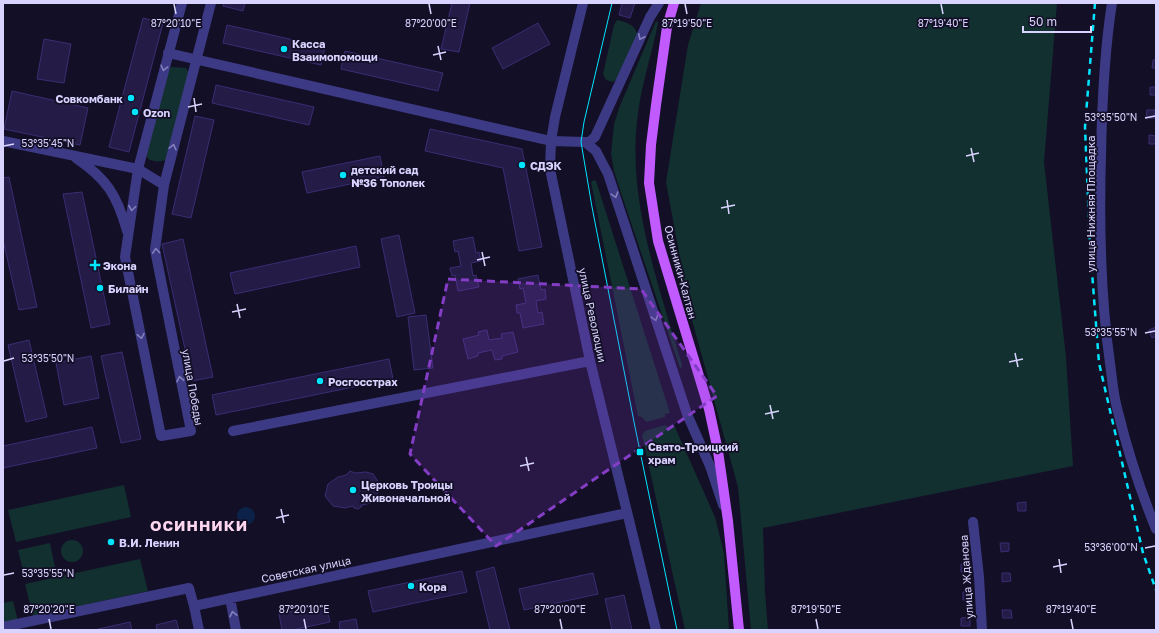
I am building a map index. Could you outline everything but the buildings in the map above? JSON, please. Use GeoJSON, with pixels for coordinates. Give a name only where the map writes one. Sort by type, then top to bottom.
{"type":"FeatureCollection","features":[{"type":"Feature","properties":{"kind":"main road","name":"Осинники-Калтан"},"geometry":{"type":"LineString","coordinates":[[674,3],[668,27],[656,105],[651,145],[649,183],[658,241],[709,409],[718,451],[728,521],[738,630]]}},
{"type":"Feature","properties":{"kind":"street","name":"улица Победы"},"geometry":{"type":"LineString","coordinates":[[182,3],[138,169],[125,257],[161,436],[191,431],[155,250],[164,184],[210,3]]}},
{"type":"Feature","properties":{"kind":"street","name":"улица Революции"},"geometry":{"type":"LineString","coordinates":[[583,3],[555,117],[551,141],[550,170],[590,361],[656,630]]}},
{"type":"Feature","properties":{"kind":"street"},"geometry":{"type":"LineString","coordinates":[[168,53],[551,141],[589,142],[595,137],[650,17],[659,3]]}},
{"type":"Feature","properties":{"kind":"street","name":"улица Нижняя Площадка"},"geometry":{"type":"LineString","coordinates":[[1112,3],[1109,19],[1102,108],[1100,211],[1102,286],[1106,333],[1117,406],[1144,499],[1156,529]]}},
{"type":"Feature","properties":{"kind":"street"},"geometry":{"type":"LineString","coordinates":[[3,141],[138,169],[164,184]]}},
{"type":"Feature","properties":{"kind":"street"},"geometry":{"type":"LineString","coordinates":[[585,142],[596,151],[608,174],[687,414],[710,466],[728,521]]}},
{"type":"Feature","properties":{"kind":"street"},"geometry":{"type":"LineString","coordinates":[[71,155],[92,169],[110,190],[121,211],[128,236]]}},
{"type":"Feature","properties":{"kind":"street"},"geometry":{"type":"LineString","coordinates":[[233,431],[590,361]]}},
{"type":"Feature","properties":{"kind":"street","name":"Советская улица"},"geometry":{"type":"LineString","coordinates":[[194,606],[627,512]]}},
{"type":"Feature","properties":{"kind":"street","name":"улица Жданова"},"geometry":{"type":"LineString","coordinates":[[974,522],[982,630]]}},
{"type":"Feature","properties":{"kind":"street"},"geometry":{"type":"LineString","coordinates":[[3,627],[189,588],[199,630]]}},
{"type":"Feature","properties":{"kind":"street"},"geometry":{"type":"LineString","coordinates":[[230,598],[236,630]]}},
{"type":"Feature","properties":{"kind":"highlighted area"},"geometry":{"type":"Polygon","coordinates":[[[448,279],[641,289],[717,396],[496,546],[410,454],[448,279]]]}},
{"type":"Feature","properties":{"kind":"green space"},"geometry":{"type":"Polygon","coordinates":[[[701,3],[1057,3],[1044,162],[1066,357],[1073,466],[763,528],[768,630],[751,630],[738,487],[690,313],[666,182],[688,45],[701,3]]]}},
{"type":"Feature","properties":{"kind":"green space"},"geometry":{"type":"Polygon","coordinates":[[[617,20],[632,25],[636,31],[637,41],[619,77],[613,82],[606,80],[603,74],[614,25],[617,20]]]}},
{"type":"Feature","properties":{"kind":"green space"},"geometry":{"type":"Polygon","coordinates":[[[656,21],[658,24],[638,110],[635,153],[637,183],[641,214],[648,245],[682,365],[680,368],[623,199],[614,171],[611,154],[614,124],[619,108],[656,21]]]}},
{"type":"Feature","properties":{"kind":"green space"},"geometry":{"type":"Polygon","coordinates":[[[172,67],[186,68],[189,75],[166,160],[155,161],[148,159],[145,151],[168,69],[172,67]]]}},
{"type":"Feature","properties":{"kind":"green space"},"geometry":{"type":"Polygon","coordinates":[[[594,180],[596,181],[670,413],[665,414],[665,417],[646,422],[642,417],[638,416],[591,182],[594,180]]]}},
{"type":"Feature","properties":{"kind":"green space"},"geometry":{"type":"Polygon","coordinates":[[[665,425],[668,427],[674,425],[715,517],[724,553],[729,630],[685,630],[642,435],[645,431],[665,425]]]}},
{"type":"Feature","properties":{"kind":"green space"},"geometry":{"type":"Polygon","coordinates":[[[124,485],[131,517],[16,542],[8,510],[124,485]]]}},
{"type":"Feature","properties":{"kind":"green space"},"geometry":{"type":"Polygon","coordinates":[[[72,540],[80,543],[83,551],[80,559],[72,562],[64,559],[61,551],[64,543],[72,540]]]}},
{"type":"Feature","properties":{"kind":"green space"},"geometry":{"type":"Polygon","coordinates":[[[50,543],[55,567],[24,574],[18,550],[50,543]]]}},
{"type":"Feature","properties":{"kind":"green space"},"geometry":{"type":"Polygon","coordinates":[[[140,559],[148,591],[33,616],[25,584],[140,559]]]}},
{"type":"Feature","properties":{"kind":"green space"},"geometry":{"type":"Polygon","coordinates":[[[13,601],[18,621],[3,625],[3,603],[13,601]]]}},
{"type":"Feature","properties":{"kind":"water"},"geometry":{"type":"Polygon","coordinates":[[[246,507],[252,510],[255,516],[252,522],[246,525],[240,522],[237,516],[240,510],[246,507]]]}},
{"type":"Feature","properties":{"kind":"tram line"},"geometry":{"type":"LineString","coordinates":[[612,3],[584,122],[581,142],[592,207],[635,427],[677,630]]}},
{"type":"Feature","properties":{"kind":"railway"},"geometry":{"type":"LineString","coordinates":[[1095,3],[1085,127],[1090,246],[1099,363],[1143,553],[1156,590]]}},
{"type":"Feature","properties":{"kind":"place","name":"Касса Взаимопомощи"},"geometry":{"type":"Point","coordinates":[284,49]}},
{"type":"Feature","properties":{"kind":"place","name":"Совкомбанк"},"geometry":{"type":"Point","coordinates":[131,98]}},
{"type":"Feature","properties":{"kind":"place","name":"Ozon"},"geometry":{"type":"Point","coordinates":[135,112]}},
{"type":"Feature","properties":{"kind":"place","name":"СДЭК"},"geometry":{"type":"Point","coordinates":[522,165]}},
{"type":"Feature","properties":{"kind":"place","name":"детский сад №36 Тополек"},"geometry":{"type":"Point","coordinates":[343,175]}},
{"type":"Feature","properties":{"kind":"place","name":"Экона"},"geometry":{"type":"Point","coordinates":[95,265]}},
{"type":"Feature","properties":{"kind":"place","name":"Билайн"},"geometry":{"type":"Point","coordinates":[100,288]}},
{"type":"Feature","properties":{"kind":"place","name":"Росгосстрах"},"geometry":{"type":"Point","coordinates":[320,381]}},
{"type":"Feature","properties":{"kind":"place","name":"Свято-Троицкий храм"},"geometry":{"type":"Point","coordinates":[640,452]}},
{"type":"Feature","properties":{"kind":"place","name":"Церковь Троицы Живоначальной"},"geometry":{"type":"Point","coordinates":[353,490]}},
{"type":"Feature","properties":{"kind":"place","name":"В.И. Ленин"},"geometry":{"type":"Point","coordinates":[111,542]}},
{"type":"Feature","properties":{"kind":"place","name":"Кора"},"geometry":{"type":"Point","coordinates":[411,586]}},
{"type":"Feature","properties":{"kind":"district","name":"ОСИННИКИ"},"geometry":{"type":"Point","coordinates":[199,525]}}]}
